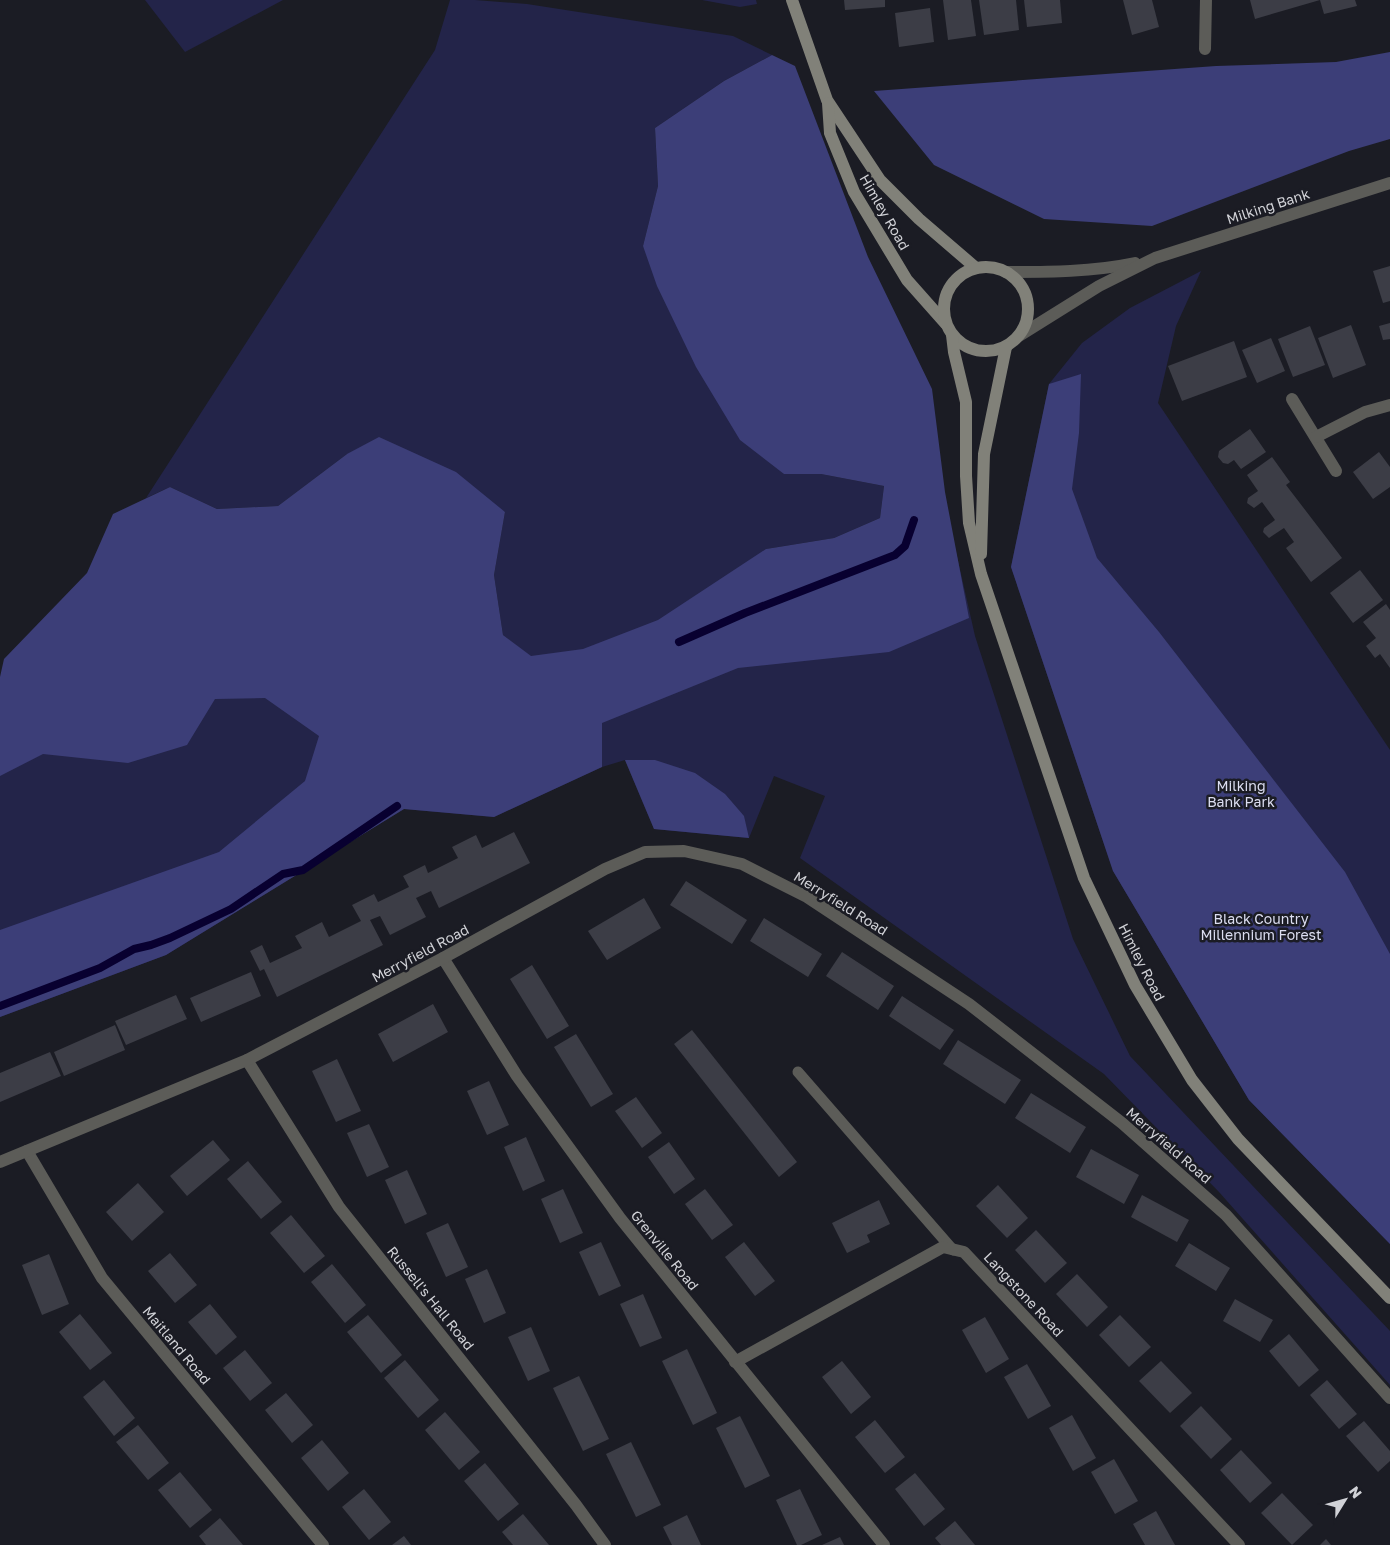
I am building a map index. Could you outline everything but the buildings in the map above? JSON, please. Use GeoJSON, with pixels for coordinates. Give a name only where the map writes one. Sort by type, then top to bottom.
{"type":"FeatureCollection","features":[{"type":"Feature","properties":{"kind":"main road","name":"Himley Road"},"geometry":{"type":"LineString","coordinates":[[792,0],[827,100],[830,133],[854,192],[908,280],[946,324]]}},
{"type":"Feature","properties":{"kind":"main road","name":"Himley Road"},"geometry":{"type":"LineString","coordinates":[[827,100],[880,180],[919,219],[976,268]]}},
{"type":"Feature","properties":{"kind":"main road"},"geometry":{"type":"LineString","coordinates":[[990,267],[1006,272],[1018,281],[1027,299],[1026,323],[1019,336],[1006,347],[989,352],[975,350],[960,343],[952,335],[946,324],[943,309],[946,294],[951,285],[964,273],[976,268],[990,267]]}},
{"type":"Feature","properties":{"kind":"main road","name":"Himley Road"},"geometry":{"type":"LineString","coordinates":[[952,335],[954,352],[966,402],[966,476],[969,523],[981,574],[1084,878],[1135,985],[1192,1080],[1238,1139],[1390,1298]]}},
{"type":"Feature","properties":{"kind":"main road","name":"Himley Road"},"geometry":{"type":"LineString","coordinates":[[981,574],[984,454],[1006,347]]}},
{"type":"Feature","properties":{"kind":"street"},"geometry":{"type":"LineString","coordinates":[[1205,49],[1206,0]]}},
{"type":"Feature","properties":{"kind":"street","name":"Milking Bank"},"geometry":{"type":"LineString","coordinates":[[1006,272],[1056,272],[1114,267],[1155,258],[1390,183]]}},
{"type":"Feature","properties":{"kind":"street","name":"Milking Bank"},"geometry":{"type":"LineString","coordinates":[[1019,336],[1099,286],[1155,258]]}},
{"type":"Feature","properties":{"kind":"street"},"geometry":{"type":"LineString","coordinates":[[1292,398],[1336,471]]}},
{"type":"Feature","properties":{"kind":"street"},"geometry":{"type":"LineString","coordinates":[[1316,437],[1365,412],[1390,405]]}},
{"type":"Feature","properties":{"kind":"street","name":"Merryfield Road"},"geometry":{"type":"LineString","coordinates":[[0,1162],[247,1060],[443,958],[605,869],[645,852],[684,850],[742,864],[807,896],[969,1004],[1122,1123],[1226,1215],[1390,1398]]}},
{"type":"Feature","properties":{"kind":"street","name":"Grenville Road"},"geometry":{"type":"LineString","coordinates":[[443,958],[523,1084],[620,1218],[884,1545]]}},
{"type":"Feature","properties":{"kind":"street","name":"Russell's Hall Road"},"geometry":{"type":"LineString","coordinates":[[247,1060],[339,1207],[576,1505],[605,1545]]}},
{"type":"Feature","properties":{"kind":"street","name":"Maitland Road"},"geometry":{"type":"LineString","coordinates":[[28,1151],[102,1278],[323,1545]]}},
{"type":"Feature","properties":{"kind":"street"},"geometry":{"type":"LineString","coordinates":[[735,1362],[943,1247],[953,1250]]}},
{"type":"Feature","properties":{"kind":"street","name":"Langstone Road"},"geometry":{"type":"LineString","coordinates":[[953,1250],[964,1252],[1239,1545]]}},
{"type":"Feature","properties":{"kind":"lane"},"geometry":{"type":"LineString","coordinates":[[798,1072],[953,1250]]}},
{"type":"Feature","properties":{"kind":"green space"},"geometry":{"type":"Polygon","coordinates":[[[145,0],[283,0],[185,52],[145,0]]]}},
{"type":"Feature","properties":{"kind":"green space"},"geometry":{"type":"Polygon","coordinates":[[[450,0],[527,4],[733,36],[772,55],[724,81],[655,128],[658,186],[643,246],[784,474],[821,474],[884,486],[880,518],[834,538],[766,549],[954,543],[975,636],[1073,939],[1130,1056],[1390,1331],[1390,1385],[1219,1192],[1104,1074],[800,858],[825,796],[774,776],[749,838],[654,829],[625,760],[602,767],[494,817],[404,809],[166,955],[0,1017],[0,704],[517,646],[503,635],[494,575],[505,512],[347,454],[278,506],[217,509],[170,487],[146,498],[435,50],[450,0]]]}},
{"type":"Feature","properties":{"kind":"green space"},"geometry":{"type":"Polygon","coordinates":[[[702,0],[756,0],[757,4],[740,7],[702,0]]]}},
{"type":"Feature","properties":{"kind":"green space"},"geometry":{"type":"Polygon","coordinates":[[[1390,52],[1390,139],[1349,151],[1152,226],[1044,219],[934,165],[874,91],[1216,66],[1336,62],[1390,52]]]}},
{"type":"Feature","properties":{"kind":"green space"},"geometry":{"type":"Polygon","coordinates":[[[772,55],[795,66],[868,257],[932,389],[945,492],[969,618],[889,652],[738,668],[602,723],[602,767],[494,817],[404,809],[166,955],[0,1017],[0,930],[219,852],[305,781],[319,736],[265,698],[215,699],[187,745],[128,763],[43,754],[0,776],[0,677],[4,659],[87,573],[113,514],[170,487],[217,509],[278,506],[347,454],[379,437],[456,472],[505,512],[494,575],[503,635],[531,656],[583,649],[658,620],[766,549],[834,538],[880,518],[884,486],[821,474],[784,474],[740,440],[696,367],[657,286],[643,246],[658,186],[655,128],[724,81],[772,55]]]}},
{"type":"Feature","properties":{"kind":"green space","name":"Black Country Millennium Forest"},"geometry":{"type":"Polygon","coordinates":[[[1201,271],[1176,326],[1158,403],[1390,750],[1390,1244],[1249,1100],[1113,871],[1011,567],[1049,384],[1082,343],[1130,308],[1201,271]]]}},
{"type":"Feature","properties":{"kind":"green space","name":"Black Country Millennium Forest"},"geometry":{"type":"Polygon","coordinates":[[[1081,374],[1079,433],[1072,489],[1097,558],[1159,632],[1345,872],[1390,954],[1390,1244],[1249,1100],[1113,871],[1011,567],[1049,384],[1081,374]]]}},
{"type":"Feature","properties":{"kind":"green space"},"geometry":{"type":"Polygon","coordinates":[[[625,760],[655,760],[695,773],[725,794],[744,816],[749,838],[654,829],[625,760]]]}},
{"type":"Feature","properties":{"kind":"waterway"},"geometry":{"type":"LineString","coordinates":[[679,642],[745,613],[895,555],[905,546],[914,520]]}},
{"type":"Feature","properties":{"kind":"waterway"},"geometry":{"type":"LineString","coordinates":[[0,1006],[100,968],[134,949],[170,938],[231,909],[283,874],[303,870],[397,806]]}},
{"type":"Feature","properties":{"kind":"park label","name":"Milking Bank Park"},"geometry":{"type":"Point","coordinates":[1241,794]}}]}
